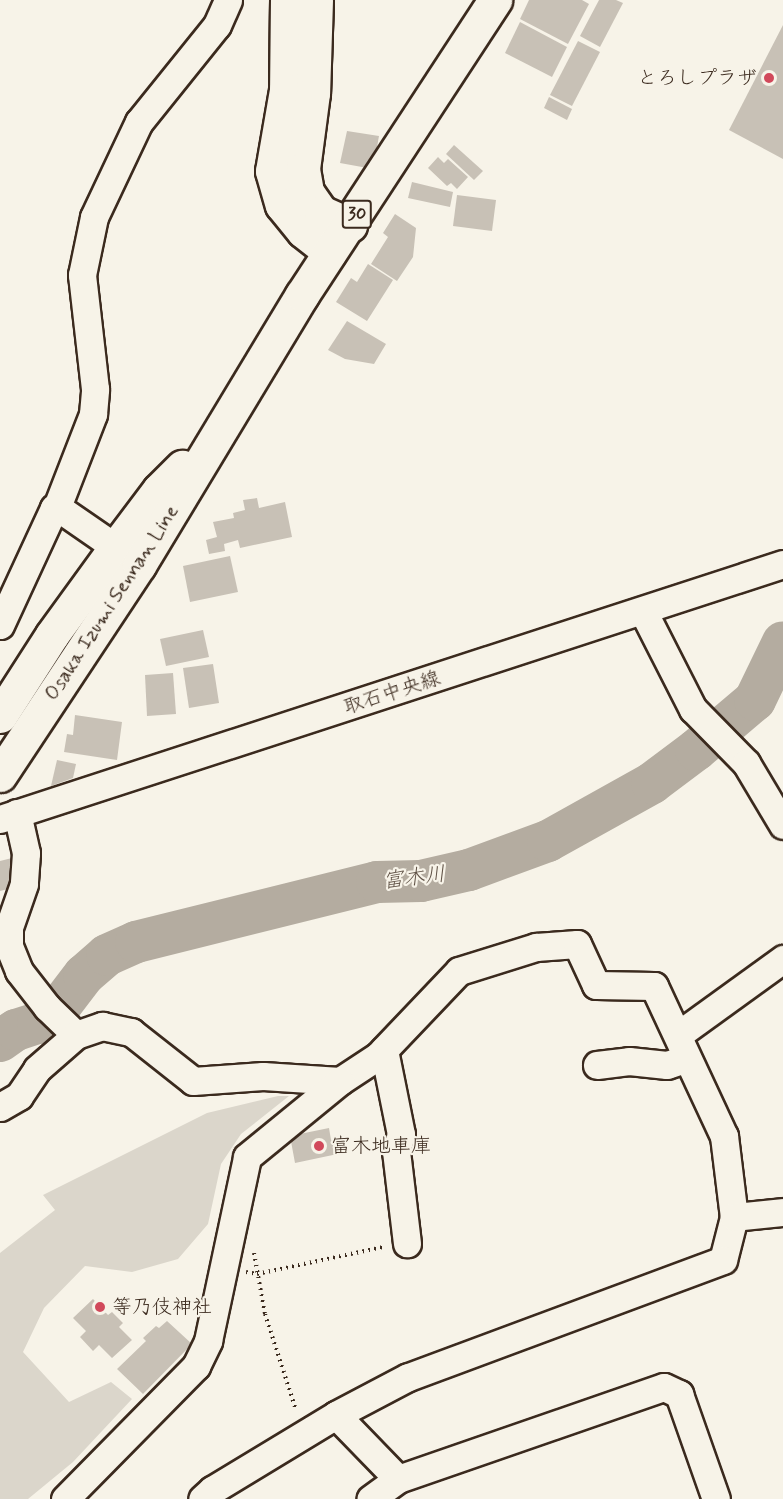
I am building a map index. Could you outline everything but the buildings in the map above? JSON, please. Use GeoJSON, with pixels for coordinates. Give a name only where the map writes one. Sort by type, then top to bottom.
{"type":"FeatureCollection","features":[{"type":"Feature","properties":{"kind":"main road","name":"30"},"geometry":{"type":"LineString","coordinates":[[287,0],[286,90],[272,171],[282,205],[303,231],[330,252]]}},
{"type":"Feature","properties":{"kind":"main road","name":"30"},"geometry":{"type":"LineString","coordinates":[[316,0],[313,93],[303,169],[308,192],[321,212],[350,225]]}},
{"type":"Feature","properties":{"kind":"main road","name":"Osaka Izumi Sennan Line"},"geometry":{"type":"LineString","coordinates":[[0,775],[127,556],[159,490],[222,429],[330,252],[350,225],[495,0]]}},
{"type":"Feature","properties":{"kind":"main road","name":"Osaka Izumi Sennan Line"},"geometry":{"type":"LineString","coordinates":[[0,716],[52,634],[127,556]]}},
{"type":"Feature","properties":{"kind":"street"},"geometry":{"type":"LineString","coordinates":[[0,625],[54,508],[57,507],[93,414],[95,389],[82,275],[94,217],[139,122],[217,25],[228,0]]}},
{"type":"Feature","properties":{"kind":"street"},"geometry":{"type":"LineString","coordinates":[[57,507],[127,556]]}},
{"type":"Feature","properties":{"kind":"street","name":"取石中央線"},"geometry":{"type":"LineString","coordinates":[[8,816],[783,564]]}},
{"type":"Feature","properties":{"kind":"street"},"geometry":{"type":"LineString","coordinates":[[643,611],[693,709],[746,763],[783,825]]}},
{"type":"Feature","properties":{"kind":"street"},"geometry":{"type":"LineString","coordinates":[[8,816],[26,854],[24,884],[9,927],[9,946],[19,971],[62,1021],[131,1032],[193,1081],[263,1076],[340,1081]]}},
{"type":"Feature","properties":{"kind":"street"},"geometry":{"type":"LineString","coordinates":[[64,1499],[196,1366],[208,1341],[247,1157],[340,1081],[384,1050],[459,971],[536,947],[577,944],[596,985],[654,986],[724,1136],[734,1217],[723,1260],[408,1377],[336,1414],[202,1499]]}},
{"type":"Feature","properties":{"kind":"street"},"geometry":{"type":"LineString","coordinates":[[597,1065],[629,1061],[667,1065],[683,1046],[783,959]]}},
{"type":"Feature","properties":{"kind":"street"},"geometry":{"type":"LineString","coordinates":[[0,1107],[19,1096],[37,1069],[62,1021]]}},
{"type":"Feature","properties":{"kind":"street"},"geometry":{"type":"LineString","coordinates":[[384,1050],[401,1134],[396,1151],[407,1243]]}},
{"type":"Feature","properties":{"kind":"street"},"geometry":{"type":"LineString","coordinates":[[734,1217],[783,1212]]}},
{"type":"Feature","properties":{"kind":"street"},"geometry":{"type":"LineString","coordinates":[[370,1499],[398,1479],[664,1387],[678,1394],[716,1499]]}},
{"type":"Feature","properties":{"kind":"street"},"geometry":{"type":"LineString","coordinates":[[336,1414],[398,1479]]}},
{"type":"Feature","properties":{"kind":"path"},"geometry":{"type":"LineString","coordinates":[[252,1242],[257,1274],[288,1394],[306,1433]]}},
{"type":"Feature","properties":{"kind":"path"},"geometry":{"type":"LineString","coordinates":[[222,1268],[257,1274],[407,1243]]}},
{"type":"Feature","properties":{"kind":"shaded area","name":"等乃伎神社"},"geometry":{"type":"Polygon","coordinates":[[[278,1096],[289,1096],[241,1134],[221,1164],[208,1224],[178,1259],[132,1272],[85,1266],[44,1308],[23,1352],[69,1402],[111,1382],[132,1399],[73,1462],[28,1499],[0,1499],[0,1253],[55,1210],[43,1195],[207,1113],[278,1096]]]}},
{"type":"Feature","properties":{"kind":"waterway","name":"富木川"},"geometry":{"type":"LineString","coordinates":[[0,1041],[16,1030],[38,1023],[58,1009],[84,975],[107,955],[136,942],[377,882],[421,881],[469,870],[548,841],[652,783],[696,750],[755,700],[783,642]]}},
{"type":"Feature","properties":{"kind":"place","name":"とろしプラザ"},"geometry":{"type":"Point","coordinates":[769,78]}},
{"type":"Feature","properties":{"kind":"place","name":"富木地車庫"},"geometry":{"type":"Point","coordinates":[319,1146]}},
{"type":"Feature","properties":{"kind":"place","name":"等乃伎神社"},"geometry":{"type":"Point","coordinates":[100,1307]}}]}
